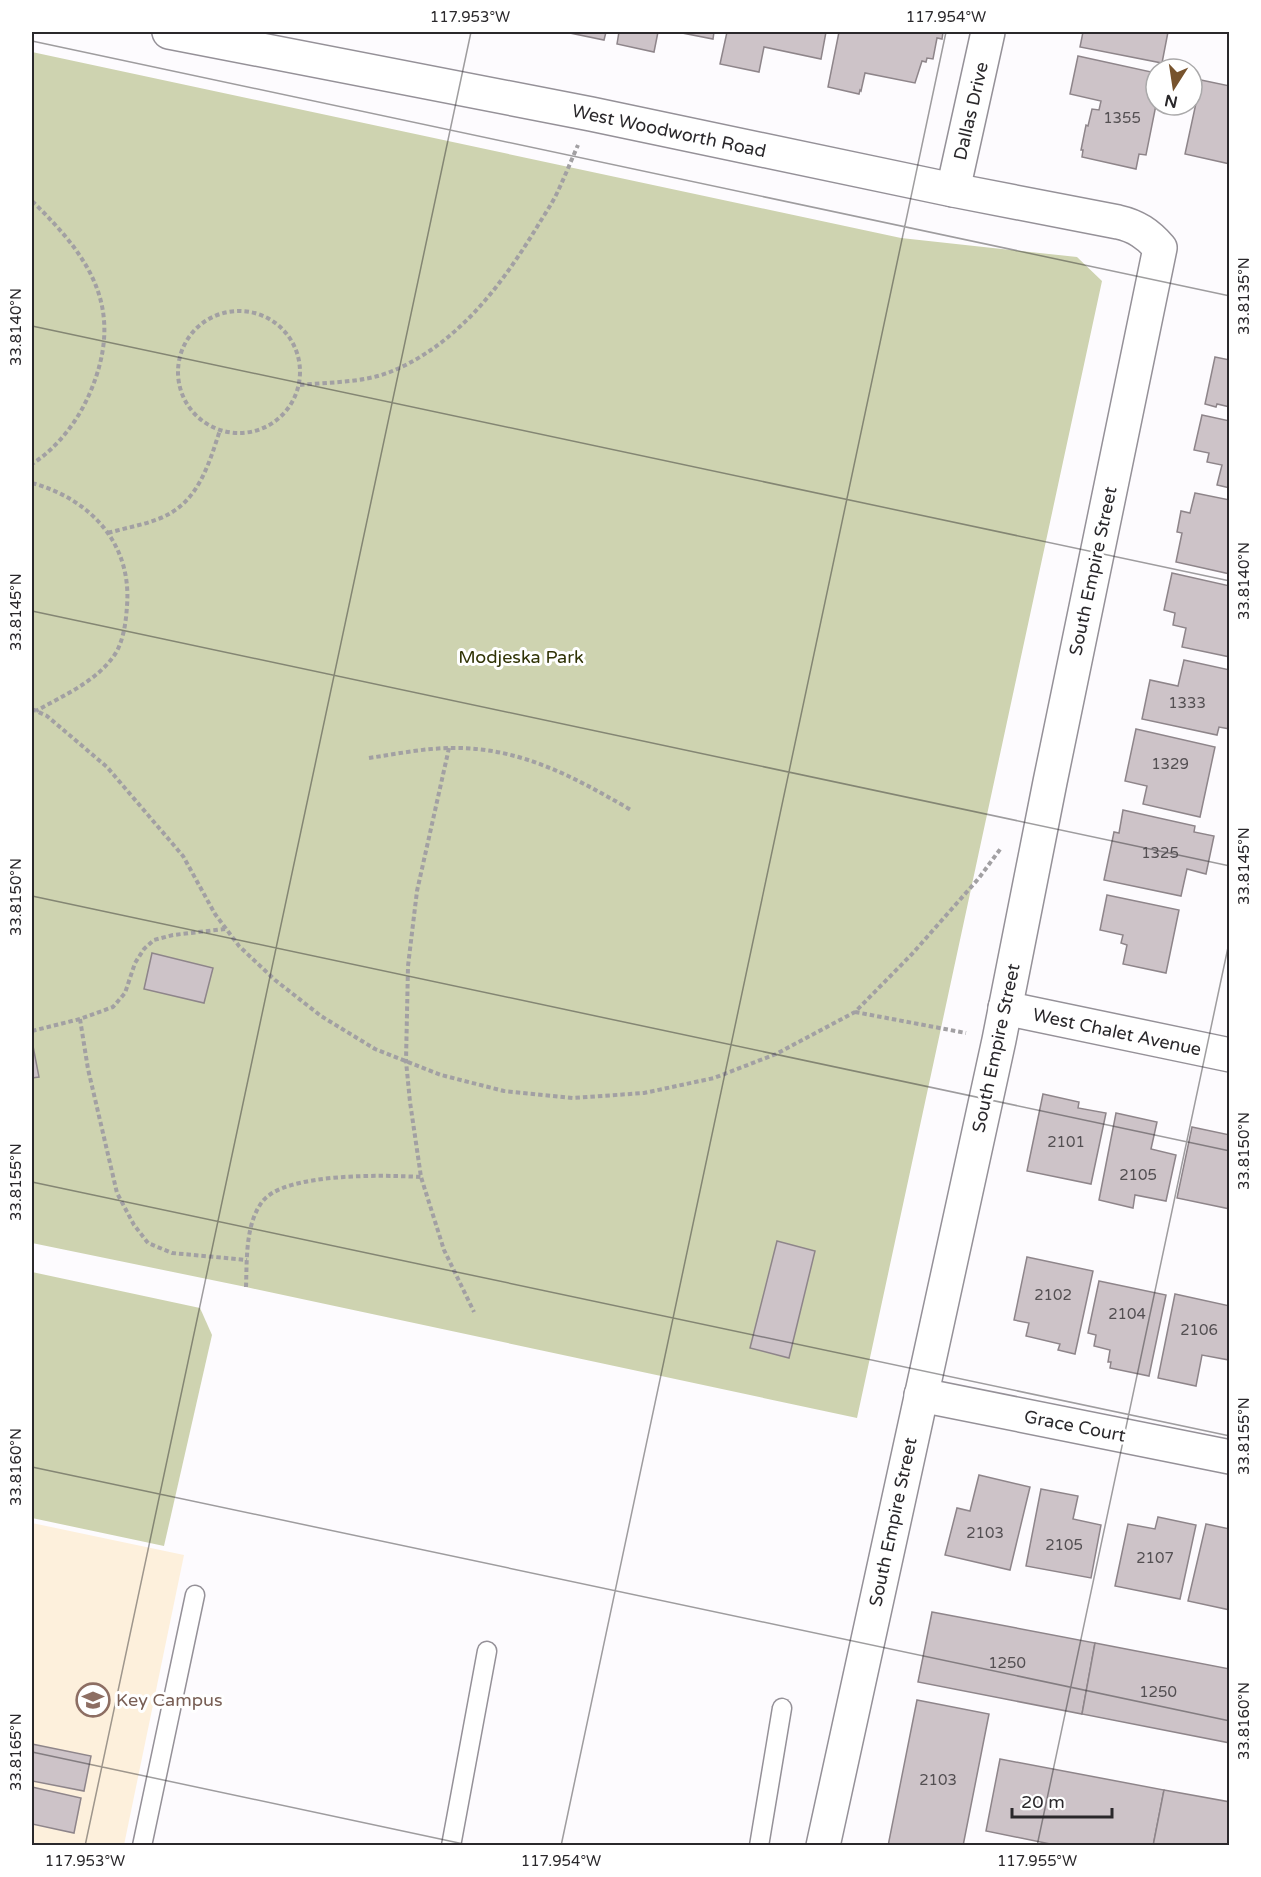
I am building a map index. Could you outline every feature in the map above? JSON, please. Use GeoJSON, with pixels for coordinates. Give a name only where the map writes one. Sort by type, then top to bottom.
{"type":"FeatureCollection","features":[{"type":"Feature","properties":{"kind":"street","name":"West Woodworth Road"},"geometry":{"type":"LineString","coordinates":[[169,32],[591,114],[1130,225],[1147,234],[1160,248]]}},
{"type":"Feature","properties":{"kind":"street","name":"Dallas Drive"},"geometry":{"type":"LineString","coordinates":[[953,190],[988,32]]}},
{"type":"Feature","properties":{"kind":"street","name":"South Empire Street"},"geometry":{"type":"LineString","coordinates":[[823,1845],[999,1040],[1160,248]]}},
{"type":"Feature","properties":{"kind":"street","name":"West Chalet Avenue"},"geometry":{"type":"LineString","coordinates":[[1005,1008],[1230,1055]]}},
{"type":"Feature","properties":{"kind":"street","name":"Grace Court"},"geometry":{"type":"LineString","coordinates":[[921,1395],[1230,1456]]}},
{"type":"Feature","properties":{"kind":"lane"},"geometry":{"type":"LineString","coordinates":[[142,1845],[195,1595]]}},
{"type":"Feature","properties":{"kind":"lane"},"geometry":{"type":"LineString","coordinates":[[451,1845],[487,1651]]}},
{"type":"Feature","properties":{"kind":"lane"},"geometry":{"type":"LineString","coordinates":[[759,1845],[782,1708]]}},
{"type":"Feature","properties":{"kind":"path"},"geometry":{"type":"LineString","coordinates":[[300,385],[359,380],[390,372],[432,350],[462,326],[493,293],[522,253],[558,192],[591,114]]}},
{"type":"Feature","properties":{"kind":"path"},"geometry":{"type":"LineString","coordinates":[[32,201],[58,227],[90,270],[99,290],[104,314],[105,343],[96,378],[80,415],[54,446],[32,465]]}},
{"type":"Feature","properties":{"kind":"path"},"geometry":{"type":"LineString","coordinates":[[236,311],[252,312],[267,318],[291,339],[298,353],[301,372],[300,385],[288,410],[273,424],[242,434],[230,434],[220,430],[198,418],[187,406],[177,376],[181,351],[193,332],[205,321],[220,314],[236,311]]}},
{"type":"Feature","properties":{"kind":"path"},"geometry":{"type":"LineString","coordinates":[[108,533],[159,519],[182,507],[199,487],[220,430]]}},
{"type":"Feature","properties":{"kind":"path"},"geometry":{"type":"LineString","coordinates":[[32,483],[78,503],[94,516],[108,533],[124,563],[128,595],[126,626],[117,650],[107,664],[85,683],[34,710]]}},
{"type":"Feature","properties":{"kind":"path"},"geometry":{"type":"LineString","coordinates":[[34,710],[47,716],[107,766],[183,856],[215,914],[239,946],[275,980],[321,1016],[375,1049],[441,1075],[504,1091],[573,1098],[645,1094],[714,1078],[776,1054],[855,1012],[912,954],[979,878],[1007,840]]}},
{"type":"Feature","properties":{"kind":"path"},"geometry":{"type":"LineString","coordinates":[[449,748],[417,891],[408,966],[406,1061],[421,1177],[444,1250],[474,1312]]}},
{"type":"Feature","properties":{"kind":"path"},"geometry":{"type":"LineString","coordinates":[[369,758],[449,748],[489,750],[547,765],[632,810]]}},
{"type":"Feature","properties":{"kind":"path"},"geometry":{"type":"LineString","coordinates":[[32,1031],[80,1019],[113,1007],[125,993],[135,963],[144,949],[154,940],[173,935],[226,929]]}},
{"type":"Feature","properties":{"kind":"path"},"geometry":{"type":"LineString","coordinates":[[855,1012],[999,1040]]}},
{"type":"Feature","properties":{"kind":"path"},"geometry":{"type":"LineString","coordinates":[[80,1019],[88,1069],[117,1193],[134,1225],[148,1243],[172,1253],[247,1260]]}},
{"type":"Feature","properties":{"kind":"path"},"geometry":{"type":"LineString","coordinates":[[246,1287],[252,1221],[262,1201],[285,1187],[328,1178],[380,1175],[421,1177]]}},
{"type":"Feature","properties":{"kind":"shaded area","name":"Key Campus"},"geometry":{"type":"Polygon","coordinates":[[[32,1523],[184,1555],[124,1845],[32,1845],[32,1523]]]}},
{"type":"Feature","properties":{"kind":"green space","name":"Modjeska Park"},"geometry":{"type":"Polygon","coordinates":[[[32,52],[901,238],[1077,257],[1102,281],[857,1418],[32,1243],[32,52]]]}},
{"type":"Feature","properties":{"kind":"green space"},"geometry":{"type":"Polygon","coordinates":[[[32,1272],[200,1308],[212,1335],[164,1546],[32,1518],[32,1272]]]}},
{"type":"Feature","properties":{"kind":"building"},"geometry":{"type":"Polygon","coordinates":[[[565,32],[606,32],[604,40],[565,32]]]}},
{"type":"Feature","properties":{"kind":"building"},"geometry":{"type":"Polygon","coordinates":[[[619,32],[658,32],[654,52],[617,44],[619,32]]]}},
{"type":"Feature","properties":{"kind":"building"},"geometry":{"type":"Polygon","coordinates":[[[677,32],[714,32],[713,39],[677,32]]]}},
{"type":"Feature","properties":{"kind":"building"},"geometry":{"type":"Polygon","coordinates":[[[727,32],[826,32],[821,59],[764,47],[759,72],[720,64],[727,32]]]}},
{"type":"Feature","properties":{"kind":"building"},"geometry":{"type":"Polygon","coordinates":[[[839,32],[943,32],[942,39],[937,38],[933,59],[927,58],[926,62],[922,61],[915,83],[865,73],[859,94],[828,87],[839,32]]]}},
{"type":"Feature","properties":{"kind":"building"},"geometry":{"type":"Polygon","coordinates":[[[1083,32],[1168,32],[1163,57],[1144,57],[1144,59],[1080,47],[1083,32]]]}},
{"type":"Feature","properties":{"kind":"building"},"geometry":{"type":"Polygon","coordinates":[[[1078,56],[1144,70],[1144,117],[1154,117],[1146,155],[1139,154],[1136,169],[1082,157],[1083,150],[1081,150],[1086,125],[1088,126],[1092,109],[1099,110],[1101,101],[1070,94],[1078,56]]]}},
{"type":"Feature","properties":{"kind":"building"},"geometry":{"type":"Polygon","coordinates":[[[1204,81],[1230,86],[1230,164],[1185,154],[1193,117],[1204,117],[1204,81]]]}},
{"type":"Feature","properties":{"kind":"building"},"geometry":{"type":"Polygon","coordinates":[[[1215,357],[1230,360],[1230,407],[1205,404],[1215,357]]]}},
{"type":"Feature","properties":{"kind":"building"},"geometry":{"type":"Polygon","coordinates":[[[1202,415],[1230,421],[1230,488],[1217,485],[1222,465],[1207,462],[1209,453],[1194,450],[1202,415]]]}},
{"type":"Feature","properties":{"kind":"building"},"geometry":{"type":"Polygon","coordinates":[[[1195,493],[1230,500],[1230,574],[1176,562],[1182,533],[1177,532],[1181,511],[1190,513],[1195,493]]]}},
{"type":"Feature","properties":{"kind":"building"},"geometry":{"type":"Polygon","coordinates":[[[1172,573],[1230,586],[1230,657],[1182,647],[1186,628],[1173,625],[1175,613],[1164,610],[1172,573]]]}},
{"type":"Feature","properties":{"kind":"building"},"geometry":{"type":"Polygon","coordinates":[[[1184,660],[1230,670],[1230,729],[1219,727],[1217,735],[1142,719],[1150,680],[1178,686],[1184,660]]]}},
{"type":"Feature","properties":{"kind":"building"},"geometry":{"type":"Polygon","coordinates":[[[1136,729],[1215,747],[1200,817],[1143,804],[1147,786],[1125,781],[1136,729]]]}},
{"type":"Feature","properties":{"kind":"building"},"geometry":{"type":"Polygon","coordinates":[[[1123,810],[1195,826],[1194,832],[1214,836],[1206,874],[1187,869],[1181,896],[1104,880],[1114,832],[1119,833],[1123,810]]]}},
{"type":"Feature","properties":{"kind":"building"},"geometry":{"type":"Polygon","coordinates":[[[1107,895],[1179,910],[1166,973],[1123,964],[1127,945],[1121,943],[1123,935],[1100,930],[1107,895]]]}},
{"type":"Feature","properties":{"kind":"building"},"geometry":{"type":"Polygon","coordinates":[[[152,953],[213,968],[204,1003],[144,989],[152,953]]]}},
{"type":"Feature","properties":{"kind":"building"},"geometry":{"type":"Polygon","coordinates":[[[32,1041],[39,1077],[32,1078],[32,1041]]]}},
{"type":"Feature","properties":{"kind":"building"},"geometry":{"type":"Polygon","coordinates":[[[1043,1094],[1079,1102],[1078,1108],[1106,1113],[1091,1184],[1027,1171],[1043,1094]]]}},
{"type":"Feature","properties":{"kind":"building"},"geometry":{"type":"Polygon","coordinates":[[[1116,1113],[1157,1122],[1151,1149],[1176,1155],[1166,1201],[1135,1195],[1133,1208],[1099,1200],[1116,1113]]]}},
{"type":"Feature","properties":{"kind":"building"},"geometry":{"type":"Polygon","coordinates":[[[1192,1127],[1230,1135],[1230,1209],[1177,1198],[1192,1127]]]}},
{"type":"Feature","properties":{"kind":"building"},"geometry":{"type":"Polygon","coordinates":[[[777,1241],[815,1251],[789,1358],[750,1348],[777,1241]]]}},
{"type":"Feature","properties":{"kind":"building"},"geometry":{"type":"Polygon","coordinates":[[[1027,1257],[1093,1271],[1075,1354],[1058,1350],[1060,1344],[1026,1336],[1029,1323],[1014,1320],[1027,1257]]]}},
{"type":"Feature","properties":{"kind":"building"},"geometry":{"type":"Polygon","coordinates":[[[1099,1281],[1166,1295],[1149,1376],[1110,1368],[1111,1362],[1108,1362],[1110,1350],[1094,1346],[1096,1335],[1088,1333],[1099,1281]]]}},
{"type":"Feature","properties":{"kind":"building"},"geometry":{"type":"Polygon","coordinates":[[[1175,1294],[1230,1306],[1229,1360],[1202,1355],[1196,1386],[1158,1378],[1175,1294]]]}},
{"type":"Feature","properties":{"kind":"building"},"geometry":{"type":"Polygon","coordinates":[[[979,1475],[1030,1487],[1010,1570],[945,1555],[957,1508],[970,1511],[979,1475]]]}},
{"type":"Feature","properties":{"kind":"building"},"geometry":{"type":"Polygon","coordinates":[[[1041,1489],[1078,1496],[1073,1519],[1101,1525],[1091,1578],[1026,1566],[1041,1489]]]}},
{"type":"Feature","properties":{"kind":"building"},"geometry":{"type":"Polygon","coordinates":[[[1158,1517],[1196,1525],[1180,1599],[1115,1586],[1128,1524],[1155,1529],[1158,1517]]]}},
{"type":"Feature","properties":{"kind":"building"},"geometry":{"type":"Polygon","coordinates":[[[1206,1524],[1230,1529],[1230,1610],[1188,1601],[1206,1524]]]}},
{"type":"Feature","properties":{"kind":"building"},"geometry":{"type":"Polygon","coordinates":[[[932,1612],[1095,1643],[1082,1714],[918,1682],[932,1612]]]}},
{"type":"Feature","properties":{"kind":"building"},"geometry":{"type":"Polygon","coordinates":[[[1095,1643],[1230,1669],[1230,1743],[1082,1714],[1095,1643]]]}},
{"type":"Feature","properties":{"kind":"building"},"geometry":{"type":"Polygon","coordinates":[[[917,1700],[989,1714],[963,1846],[888,1846],[917,1700]]]}},
{"type":"Feature","properties":{"kind":"building"},"geometry":{"type":"Polygon","coordinates":[[[32,1744],[91,1756],[84,1791],[32,1781],[32,1744]]]}},
{"type":"Feature","properties":{"kind":"building"},"geometry":{"type":"Polygon","coordinates":[[[1000,1759],[1164,1790],[1153,1846],[1060,1846],[986,1831],[1000,1759]]]}},
{"type":"Feature","properties":{"kind":"building"},"geometry":{"type":"Polygon","coordinates":[[[32,1787],[81,1798],[74,1833],[32,1824],[32,1787]]]}},
{"type":"Feature","properties":{"kind":"building"},"geometry":{"type":"Polygon","coordinates":[[[1164,1790],[1230,1802],[1230,1846],[1153,1846],[1164,1790]]]}},
{"type":"Feature","properties":{"kind":"place","name":"Key Campus"},"geometry":{"type":"Point","coordinates":[93,1700]}}]}
